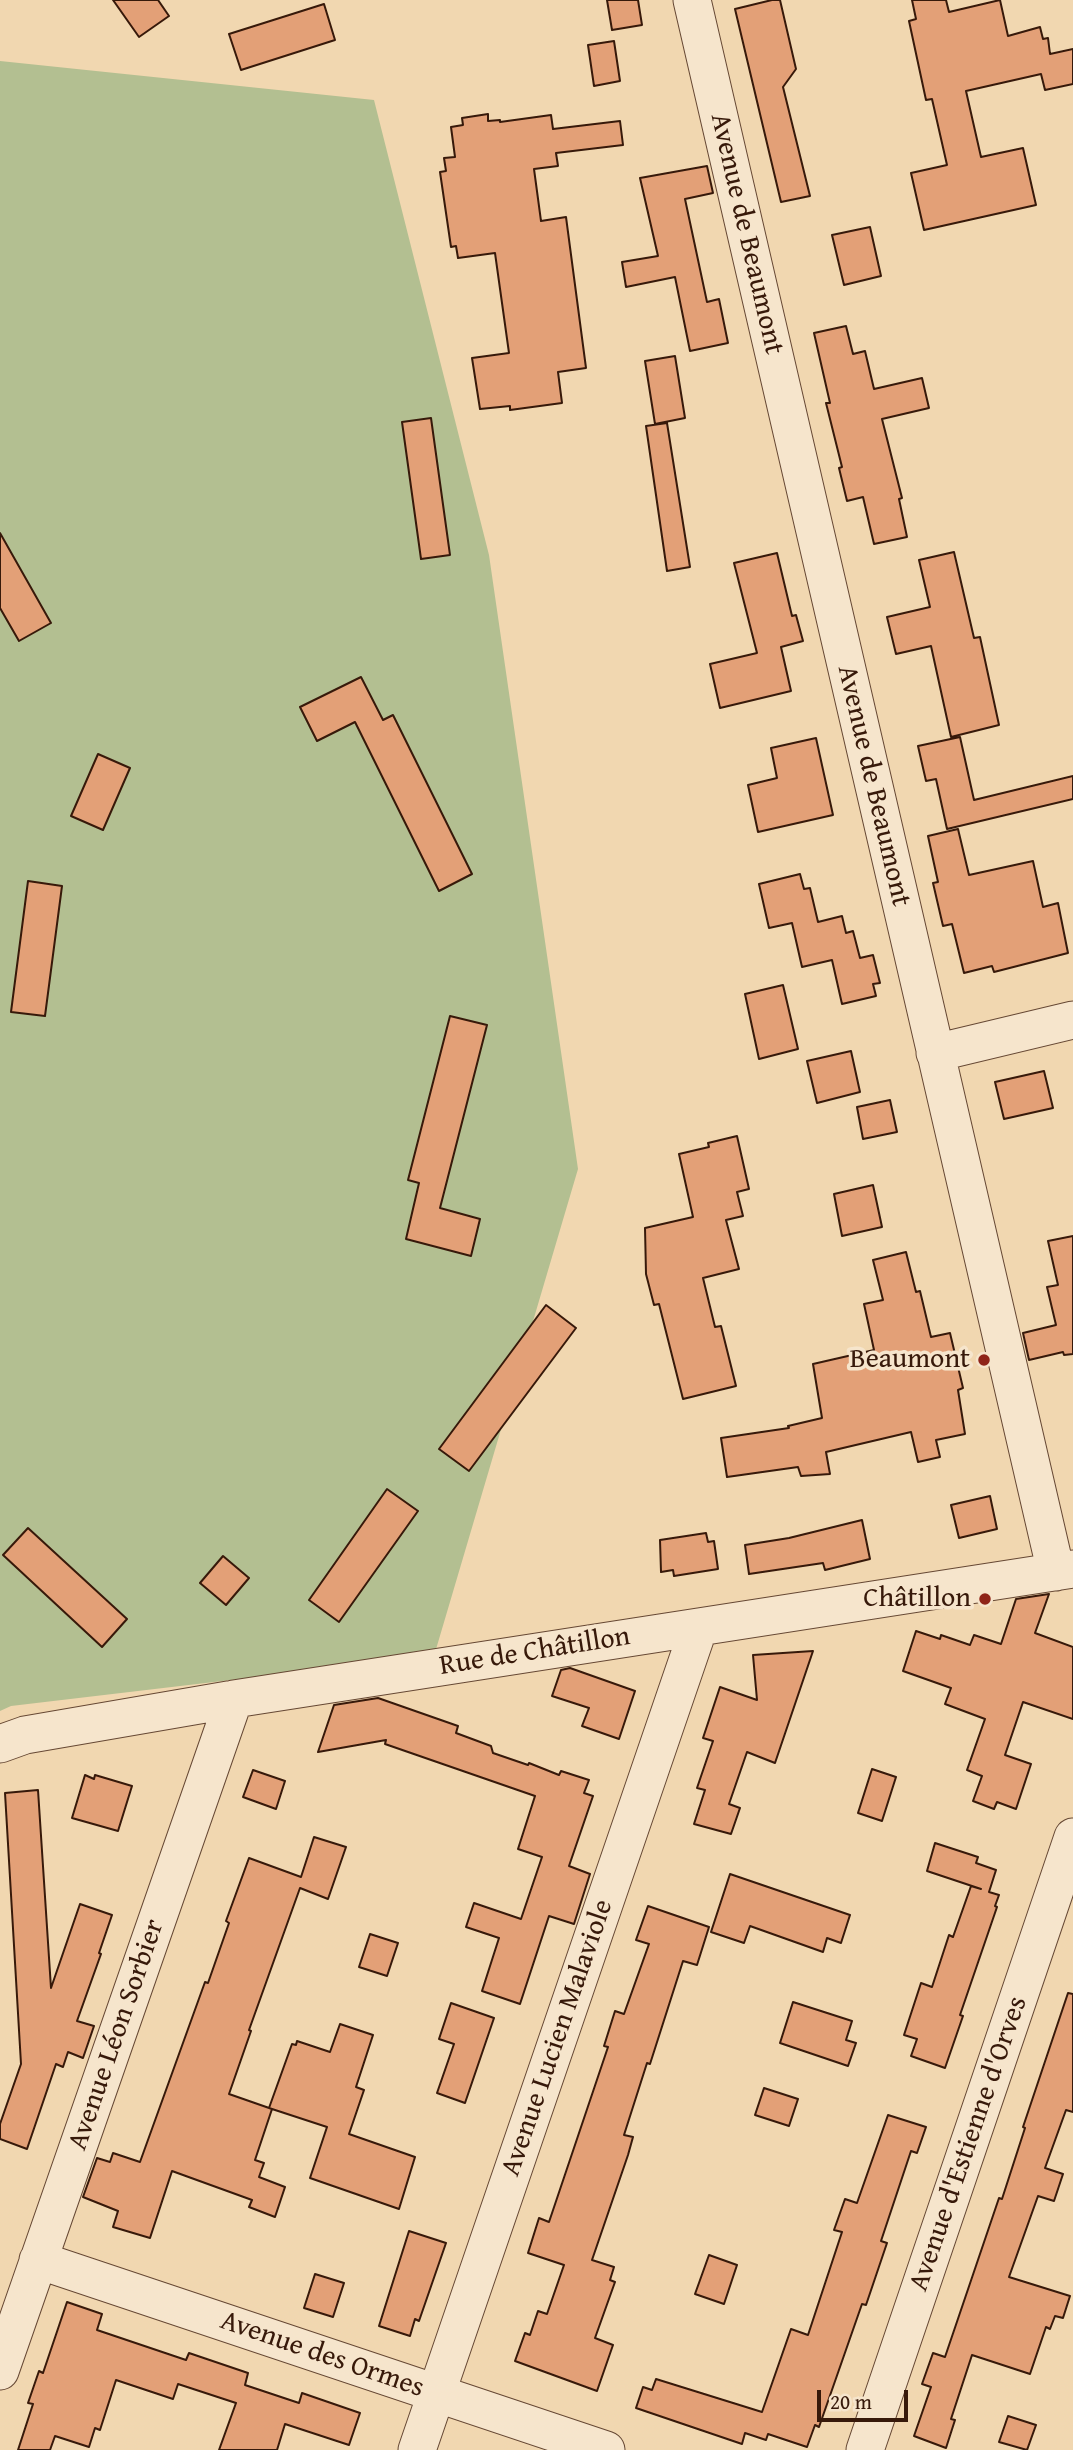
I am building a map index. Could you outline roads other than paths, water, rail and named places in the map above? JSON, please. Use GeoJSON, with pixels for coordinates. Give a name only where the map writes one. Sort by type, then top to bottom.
{"type":"FeatureCollection","features":[{"type":"Feature","properties":{"kind":"street","name":"Avenue de Beaumont"},"geometry":{"type":"LineString","coordinates":[[692,0],[935,1053],[1065,1571]]}},
{"type":"Feature","properties":{"kind":"street"},"geometry":{"type":"LineString","coordinates":[[935,1053],[1073,1020]]}},
{"type":"Feature","properties":{"kind":"street","name":"Rue de Châtillon"},"geometry":{"type":"LineString","coordinates":[[0,1744],[25,1735],[234,1699],[1065,1571]]}},
{"type":"Feature","properties":{"kind":"street","name":"Avenue Lucien Malaviole"},"geometry":{"type":"LineString","coordinates":[[417,2450],[699,1627]]}},
{"type":"Feature","properties":{"kind":"street","name":"Avenue Léon Sorbier"},"geometry":{"type":"LineString","coordinates":[[0,2371],[234,1699]]}},
{"type":"Feature","properties":{"kind":"street","name":"Avenue d'Estienne d'Orves"},"geometry":{"type":"LineString","coordinates":[[865,2450],[1073,1837]]}},
{"type":"Feature","properties":{"kind":"street","name":"Avenue des Ormes"},"geometry":{"type":"LineString","coordinates":[[38,2260],[606,2450]]}},
{"type":"Feature","properties":{"kind":"place","name":"Beaumont"},"geometry":{"type":"Point","coordinates":[984,1360]}},
{"type":"Feature","properties":{"kind":"place","name":"Châtillon"},"geometry":{"type":"Point","coordinates":[985,1599]}}]}
